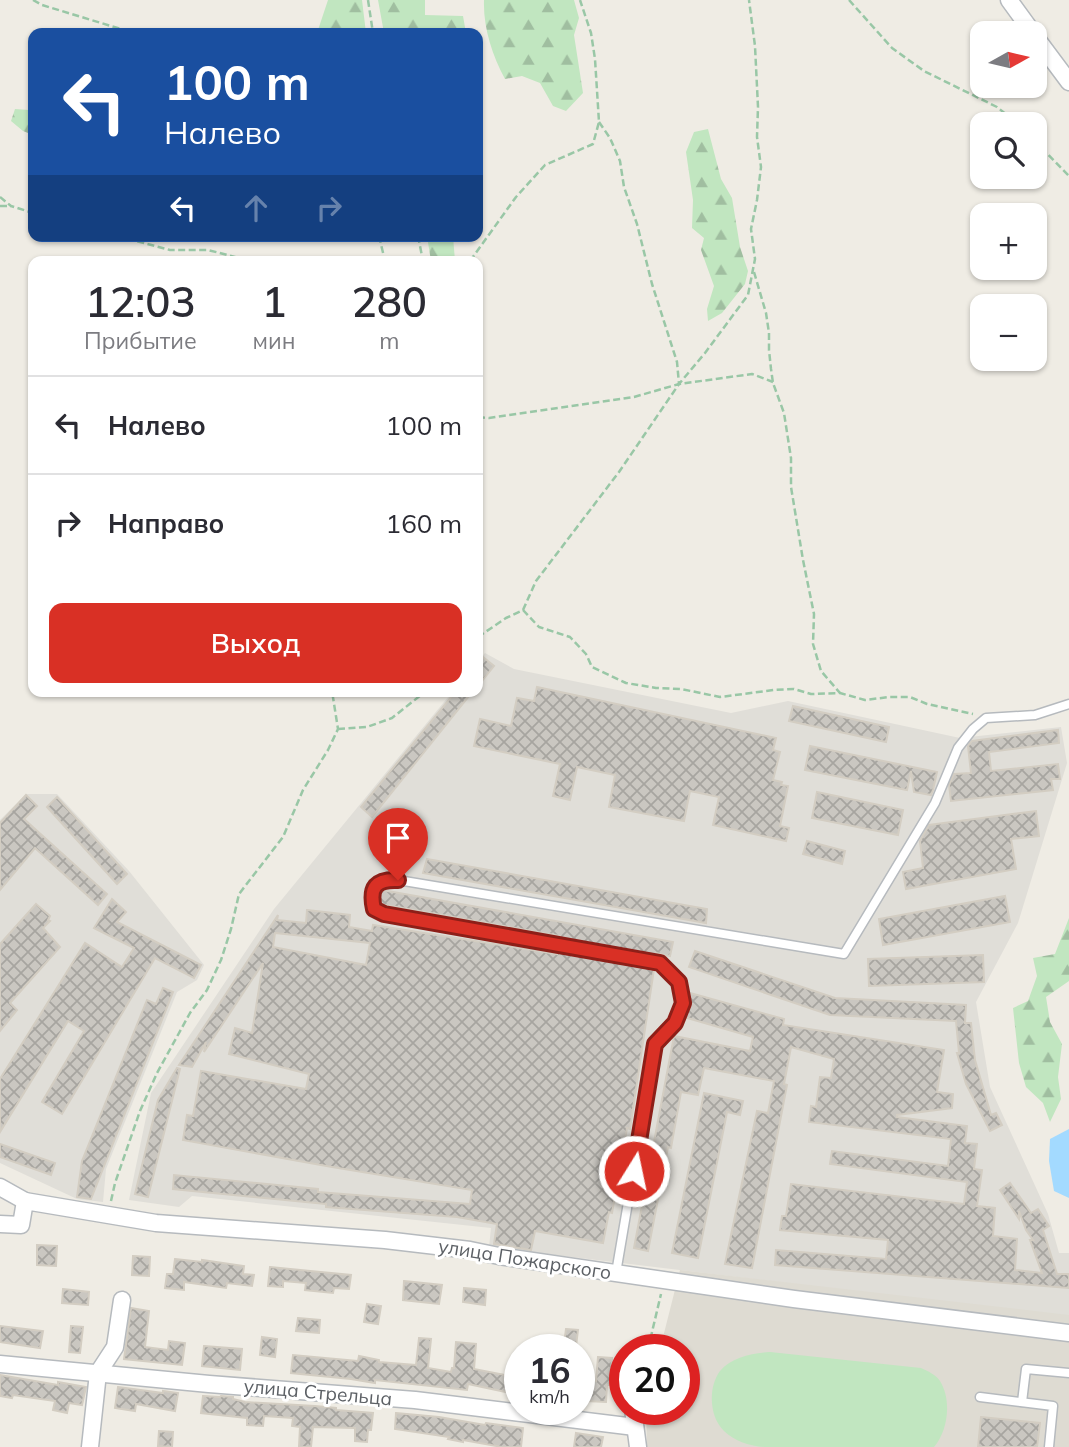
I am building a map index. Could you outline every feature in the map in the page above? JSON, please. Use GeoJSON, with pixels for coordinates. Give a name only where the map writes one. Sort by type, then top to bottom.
{"type":"FeatureCollection","features":[{"type":"Feature","properties":{"kind":"street"},"geometry":{"type":"LineString","coordinates":[[1009,0],[1024,21]]}},
{"type":"Feature","properties":{"kind":"street"},"geometry":{"type":"LineString","coordinates":[[1047,52],[1069,82]]}},
{"type":"Feature","properties":{"kind":"street","name":"улица Пожарского"},"geometry":{"type":"LineString","coordinates":[[0,1187],[25,1201],[156,1223],[397,1241],[793,1299],[1069,1333]]}},
{"type":"Feature","properties":{"kind":"street"},"geometry":{"type":"LineString","coordinates":[[0,1224],[22,1225],[25,1201]]}},
{"type":"Feature","properties":{"kind":"street"},"geometry":{"type":"LineString","coordinates":[[90,1447],[98,1373],[115,1347],[122,1300]]}},
{"type":"Feature","properties":{"kind":"street","name":"улица Стрельца"},"geometry":{"type":"LineString","coordinates":[[0,1364],[415,1400],[635,1427]]}},
{"type":"Feature","properties":{"kind":"street"},"geometry":{"type":"LineString","coordinates":[[635,1427],[638,1447]]}},
{"type":"Feature","properties":{"kind":"lane"},"geometry":{"type":"LineString","coordinates":[[616,1273],[655,1044],[675,1023],[683,1003],[679,982],[660,963],[384,914],[374,909],[374,888],[378,883],[387,880],[398,880],[844,954],[935,803],[958,748],[973,729],[986,718],[1035,715],[1069,704]]}},
{"type":"Feature","properties":{"kind":"lane"},"geometry":{"type":"LineString","coordinates":[[1022,1402],[1026,1369],[1069,1373]]}},
{"type":"Feature","properties":{"kind":"lane"},"geometry":{"type":"LineString","coordinates":[[981,1397],[1053,1406],[1049,1447]]}},
{"type":"Feature","properties":{"kind":"path"},"geometry":{"type":"LineString","coordinates":[[33,0],[118,28]]}},
{"type":"Feature","properties":{"kind":"path"},"geometry":{"type":"LineString","coordinates":[[368,0],[372,28]]}},
{"type":"Feature","properties":{"kind":"path"},"geometry":{"type":"LineString","coordinates":[[474,256],[516,197],[545,165],[593,144],[599,122],[591,33],[580,0]]}},
{"type":"Feature","properties":{"kind":"path"},"geometry":{"type":"LineString","coordinates":[[483,634],[523,610],[536,581],[619,472],[679,384],[748,295],[755,259],[751,229],[761,167],[757,137],[755,46],[749,0]]}},
{"type":"Feature","properties":{"kind":"path"},"geometry":{"type":"LineString","coordinates":[[849,0],[892,48],[924,71],[956,85],[1003,112]]}},
{"type":"Feature","properties":{"kind":"path"},"geometry":{"type":"LineString","coordinates":[[599,122],[620,161],[624,187],[677,362],[679,384]]}},
{"type":"Feature","properties":{"kind":"path"},"geometry":{"type":"LineString","coordinates":[[1047,153],[1069,176]]}},
{"type":"Feature","properties":{"kind":"path"},"geometry":{"type":"LineString","coordinates":[[0,197],[11,206]]}},
{"type":"Feature","properties":{"kind":"path"},"geometry":{"type":"LineString","coordinates":[[0,206],[28,211]]}},
{"type":"Feature","properties":{"kind":"path"},"geometry":{"type":"LineString","coordinates":[[140,242],[170,250],[208,250],[231,256]]}},
{"type":"Feature","properties":{"kind":"path"},"geometry":{"type":"LineString","coordinates":[[753,269],[766,313],[773,383],[784,413],[791,458],[791,487],[814,614],[813,644],[821,671],[840,694]]}},
{"type":"Feature","properties":{"kind":"path"},"geometry":{"type":"LineString","coordinates":[[483,417],[621,400],[679,384],[752,374],[773,383]]}},
{"type":"Feature","properties":{"kind":"path"},"geometry":{"type":"LineString","coordinates":[[523,610],[539,626],[570,637],[586,654],[592,667],[626,682],[719,697],[794,689],[811,694],[840,694],[866,700],[910,697],[927,704],[986,718]]}},
{"type":"Feature","properties":{"kind":"path"},"geometry":{"type":"LineString","coordinates":[[108,1215],[114,1182],[140,1111],[157,1073],[190,1013],[207,990],[221,960],[239,894],[283,838],[303,790],[338,729],[333,697]]}},
{"type":"Feature","properties":{"kind":"path"},"geometry":{"type":"LineString","coordinates":[[338,729],[367,727],[392,718],[420,697]]}},
{"type":"Feature","properties":{"kind":"path"},"geometry":{"type":"LineString","coordinates":[[651,1334],[664,1280]]}},
{"type":"Feature","properties":{"kind":"shaded area"},"geometry":{"type":"Polygon","coordinates":[[[485,653],[514,669],[731,713],[788,701],[960,738],[1061,727],[1067,763],[1018,923],[976,1002],[990,1087],[1048,1214],[1059,1253],[1069,1253],[1069,1317],[489,1247],[491,1228],[192,1196],[179,1207],[129,1200],[151,1093],[274,909],[448,697],[483,697],[485,653]]]}},
{"type":"Feature","properties":{"kind":"shaded area"},"geometry":{"type":"Polygon","coordinates":[[[26,794],[57,794],[129,871],[204,965],[197,980],[177,992],[106,1169],[103,1202],[77,1199],[0,1163],[0,820],[26,794]]]}},
{"type":"Feature","properties":{"kind":"shaded area"},"geometry":{"type":"Polygon","coordinates":[[[680,1270],[1069,1315],[1069,1447],[647,1447],[646,1425],[700,1425],[700,1334],[664,1334],[680,1270]]]}},
{"type":"Feature","properties":{"kind":"green space"},"geometry":{"type":"Polygon","coordinates":[[[328,0],[362,0],[365,28],[319,28],[328,0]]]}},
{"type":"Feature","properties":{"kind":"green space"},"geometry":{"type":"Polygon","coordinates":[[[378,0],[425,0],[425,15],[463,16],[465,28],[383,28],[378,0]]]}},
{"type":"Feature","properties":{"kind":"green space"},"geometry":{"type":"Polygon","coordinates":[[[484,0],[574,0],[579,18],[574,35],[583,93],[566,111],[553,106],[540,83],[522,76],[505,79],[489,41],[484,0]]]}},
{"type":"Feature","properties":{"kind":"green space"},"geometry":{"type":"Polygon","coordinates":[[[15,109],[28,110],[28,133],[23,131],[11,121],[15,109]]]}},
{"type":"Feature","properties":{"kind":"green space"},"geometry":{"type":"Polygon","coordinates":[[[708,129],[721,179],[732,198],[740,247],[748,271],[745,284],[722,313],[708,321],[707,309],[714,286],[701,250],[704,238],[692,228],[693,200],[686,152],[694,132],[708,129]]]}},
{"type":"Feature","properties":{"kind":"green space"},"geometry":{"type":"Polygon","coordinates":[[[428,242],[453,242],[455,256],[430,256],[428,242]]]}},
{"type":"Feature","properties":{"kind":"green space"},"geometry":{"type":"Polygon","coordinates":[[[1069,918],[1069,981],[1046,997],[1050,1022],[1062,1044],[1058,1077],[1061,1099],[1050,1122],[1043,1103],[1026,1087],[1019,1063],[1013,1008],[1028,1001],[1037,976],[1033,958],[1055,954],[1069,918]]]}},
{"type":"Feature","properties":{"kind":"green space"},"geometry":{"type":"Polygon","coordinates":[[[770,1352],[921,1368],[936,1377],[944,1389],[947,1415],[943,1433],[934,1447],[764,1447],[737,1440],[724,1431],[715,1418],[713,1385],[720,1371],[736,1359],[770,1352]]]}},
{"type":"Feature","properties":{"kind":"water"},"geometry":{"type":"Polygon","coordinates":[[[1069,1129],[1069,1198],[1054,1191],[1049,1161],[1050,1139],[1069,1129]]]}},
{"type":"Feature","properties":{"kind":"building"},"geometry":{"type":"Polygon","coordinates":[[[483,657],[494,666],[483,680],[483,657]]]}},
{"type":"Feature","properties":{"kind":"building"},"geometry":{"type":"Polygon","coordinates":[[[537,687],[776,738],[773,750],[780,752],[773,780],[788,786],[780,826],[789,828],[786,841],[713,825],[719,797],[690,791],[684,821],[609,807],[615,775],[577,767],[570,800],[553,796],[560,764],[474,746],[480,719],[511,726],[517,698],[534,701],[537,687]]]}},
{"type":"Feature","properties":{"kind":"building"},"geometry":{"type":"Polygon","coordinates":[[[451,697],[468,697],[372,817],[361,807],[451,697]]]}},
{"type":"Feature","properties":{"kind":"building"},"geometry":{"type":"Polygon","coordinates":[[[793,706],[889,727],[886,742],[789,721],[793,706]]]}},
{"type":"Feature","properties":{"kind":"building"},"geometry":{"type":"Polygon","coordinates":[[[1058,730],[1059,743],[989,752],[991,771],[1058,764],[1060,779],[1051,779],[1053,790],[951,801],[949,785],[954,774],[971,773],[968,746],[972,741],[1058,730]]]}},
{"type":"Feature","properties":{"kind":"building"},"geometry":{"type":"Polygon","coordinates":[[[810,746],[937,772],[933,790],[931,795],[914,792],[911,771],[907,790],[805,770],[810,746]]]}},
{"type":"Feature","properties":{"kind":"building"},"geometry":{"type":"Polygon","coordinates":[[[817,792],[903,810],[898,835],[812,818],[817,792]]]}},
{"type":"Feature","properties":{"kind":"building"},"geometry":{"type":"Polygon","coordinates":[[[26,795],[37,806],[24,819],[107,894],[98,905],[35,848],[0,890],[0,823],[26,795]]]}},
{"type":"Feature","properties":{"kind":"building"},"geometry":{"type":"Polygon","coordinates":[[[57,797],[127,874],[117,884],[47,807],[57,797]]]}},
{"type":"Feature","properties":{"kind":"building"},"geometry":{"type":"Polygon","coordinates":[[[1036,811],[1039,836],[1011,839],[1016,869],[906,889],[903,872],[923,868],[920,841],[929,825],[1036,811]]]}},
{"type":"Feature","properties":{"kind":"building"},"geometry":{"type":"Polygon","coordinates":[[[807,841],[845,851],[842,864],[803,854],[807,841]]]}},
{"type":"Feature","properties":{"kind":"building"},"geometry":{"type":"Polygon","coordinates":[[[427,859],[707,909],[706,923],[423,873],[427,859]]]}},
{"type":"Feature","properties":{"kind":"building"},"geometry":{"type":"Polygon","coordinates":[[[382,890],[673,942],[670,956],[656,953],[656,956],[380,904],[379,896],[382,890]]]}},
{"type":"Feature","properties":{"kind":"building"},"geometry":{"type":"Polygon","coordinates":[[[1005,896],[1010,922],[883,945],[879,919],[1005,896]]]}},
{"type":"Feature","properties":{"kind":"building"},"geometry":{"type":"Polygon","coordinates":[[[112,899],[126,912],[117,922],[201,965],[194,978],[155,958],[62,1114],[42,1102],[84,1031],[68,1021],[0,1132],[0,1079],[85,943],[122,967],[134,948],[94,928],[112,899]]]}},
{"type":"Feature","properties":{"kind":"building"},"geometry":{"type":"Polygon","coordinates":[[[36,904],[50,916],[50,921],[43,928],[60,947],[10,1003],[17,1010],[0,1031],[0,944],[36,904]]]}},
{"type":"Feature","properties":{"kind":"building"},"geometry":{"type":"Polygon","coordinates":[[[307,910],[350,915],[349,927],[372,931],[373,925],[557,954],[557,951],[654,969],[630,1129],[627,1128],[612,1213],[609,1212],[603,1243],[535,1231],[531,1250],[494,1244],[497,1224],[457,1217],[326,1207],[326,1204],[173,1189],[174,1175],[318,1189],[318,1192],[470,1204],[472,1190],[183,1140],[187,1115],[193,1116],[201,1071],[306,1089],[309,1074],[229,1054],[235,1028],[252,1033],[263,963],[204,1052],[206,1042],[192,1067],[179,1065],[278,915],[277,920],[306,923],[307,910]],[[275,933],[273,947],[366,965],[370,943],[275,933]]]}},
{"type":"Feature","properties":{"kind":"building"},"geometry":{"type":"Polygon","coordinates":[[[695,951],[835,998],[966,1005],[965,1023],[971,1023],[975,1060],[991,1115],[996,1113],[1002,1125],[990,1131],[966,1084],[957,1053],[956,1021],[830,1015],[689,967],[695,951]]]}},
{"type":"Feature","properties":{"kind":"building"},"geometry":{"type":"Polygon","coordinates":[[[983,955],[984,982],[869,986],[868,959],[983,955]]]}},
{"type":"Feature","properties":{"kind":"building"},"geometry":{"type":"Polygon","coordinates":[[[163,988],[173,992],[91,1199],[77,1197],[82,1161],[147,1000],[156,1004],[163,988]]]}},
{"type":"Feature","properties":{"kind":"building"},"geometry":{"type":"Polygon","coordinates":[[[690,993],[784,1019],[783,1025],[944,1050],[937,1092],[953,1094],[952,1108],[897,1117],[967,1126],[965,1143],[977,1144],[974,1169],[982,1170],[977,1206],[995,1208],[993,1236],[1017,1239],[1015,1270],[1042,1273],[1030,1240],[1033,1240],[1019,1211],[1019,1219],[1000,1190],[1010,1183],[1031,1213],[1038,1209],[1049,1226],[1043,1230],[1057,1274],[1069,1274],[1069,1288],[775,1265],[776,1250],[886,1259],[888,1240],[780,1230],[782,1216],[786,1216],[791,1184],[964,1204],[967,1182],[830,1164],[832,1151],[948,1166],[951,1139],[809,1122],[811,1106],[816,1107],[820,1077],[831,1078],[834,1059],[791,1047],[784,1084],[787,1085],[752,1268],[725,1264],[757,1111],[768,1113],[774,1081],[704,1068],[698,1095],[681,1092],[648,1251],[634,1248],[674,1036],[750,1051],[753,1037],[684,1017],[690,993]]]}},
{"type":"Feature","properties":{"kind":"building"},"geometry":{"type":"Polygon","coordinates":[[[177,1068],[180,1069],[148,1197],[135,1194],[158,1100],[177,1068]]]}},
{"type":"Feature","properties":{"kind":"building"},"geometry":{"type":"Polygon","coordinates":[[[704,1093],[743,1101],[740,1115],[727,1112],[698,1258],[672,1253],[704,1093]]]}},
{"type":"Feature","properties":{"kind":"building"},"geometry":{"type":"Polygon","coordinates":[[[0,1144],[55,1163],[51,1175],[0,1157],[0,1144]]]}},
{"type":"Feature","properties":{"kind":"building"},"geometry":{"type":"Polygon","coordinates":[[[37,1245],[57,1246],[56,1266],[37,1265],[37,1245]]]}},
{"type":"Feature","properties":{"kind":"building"},"geometry":{"type":"Polygon","coordinates":[[[133,1256],[150,1257],[149,1276],[132,1275],[133,1256]]]}},
{"type":"Feature","properties":{"kind":"building"},"geometry":{"type":"Polygon","coordinates":[[[175,1259],[244,1266],[243,1274],[254,1275],[252,1286],[227,1283],[226,1288],[184,1282],[184,1290],[165,1288],[167,1274],[173,1274],[175,1259]]]}},
{"type":"Feature","properties":{"kind":"building"},"geometry":{"type":"Polygon","coordinates":[[[270,1267],[351,1275],[349,1289],[334,1288],[333,1293],[305,1290],[306,1283],[283,1281],[283,1287],[268,1286],[270,1267]]]}},
{"type":"Feature","properties":{"kind":"building"},"geometry":{"type":"Polygon","coordinates":[[[404,1281],[442,1285],[439,1304],[403,1300],[404,1281]]]}},
{"type":"Feature","properties":{"kind":"building"},"geometry":{"type":"Polygon","coordinates":[[[464,1288],[486,1290],[485,1305],[463,1302],[464,1288]]]}},
{"type":"Feature","properties":{"kind":"building"},"geometry":{"type":"Polygon","coordinates":[[[63,1289],[89,1292],[88,1305],[62,1303],[63,1289]]]}},
{"type":"Feature","properties":{"kind":"building"},"geometry":{"type":"Polygon","coordinates":[[[367,1304],[381,1306],[378,1324],[364,1322],[367,1304]]]}},
{"type":"Feature","properties":{"kind":"building"},"geometry":{"type":"Polygon","coordinates":[[[131,1308],[149,1311],[145,1347],[168,1350],[169,1341],[185,1343],[182,1365],[124,1359],[131,1308]]]}},
{"type":"Feature","properties":{"kind":"building"},"geometry":{"type":"Polygon","coordinates":[[[298,1318],[320,1320],[319,1333],[296,1331],[298,1318]]]}},
{"type":"Feature","properties":{"kind":"building"},"geometry":{"type":"Polygon","coordinates":[[[0,1326],[43,1331],[40,1348],[0,1342],[0,1326]]]}},
{"type":"Feature","properties":{"kind":"building"},"geometry":{"type":"Polygon","coordinates":[[[71,1326],[83,1327],[80,1353],[69,1352],[71,1326]]]}},
{"type":"Feature","properties":{"kind":"building"},"geometry":{"type":"Polygon","coordinates":[[[566,1329],[578,1330],[578,1334],[565,1334],[566,1329]]]}},
{"type":"Feature","properties":{"kind":"building"},"geometry":{"type":"Polygon","coordinates":[[[262,1337],[277,1339],[275,1357],[260,1355],[262,1337]]]}},
{"type":"Feature","properties":{"kind":"building"},"geometry":{"type":"Polygon","coordinates":[[[419,1338],[431,1339],[428,1368],[451,1372],[454,1368],[456,1342],[476,1344],[474,1369],[504,1375],[504,1392],[468,1384],[467,1390],[291,1373],[293,1355],[358,1361],[359,1356],[379,1362],[416,1365],[419,1338]]]}},
{"type":"Feature","properties":{"kind":"building"},"geometry":{"type":"Polygon","coordinates":[[[204,1346],[242,1349],[240,1370],[202,1366],[204,1346]]]}},
{"type":"Feature","properties":{"kind":"building"},"geometry":{"type":"Polygon","coordinates":[[[598,1357],[609,1358],[606,1402],[595,1401],[598,1357]]]}},
{"type":"Feature","properties":{"kind":"building"},"geometry":{"type":"Polygon","coordinates":[[[0,1375],[86,1387],[82,1405],[69,1403],[67,1413],[53,1410],[55,1401],[13,1395],[12,1398],[0,1396],[0,1375]]]}},
{"type":"Feature","properties":{"kind":"building"},"geometry":{"type":"Polygon","coordinates":[[[118,1387],[178,1393],[175,1411],[136,1404],[135,1411],[115,1408],[118,1387]]]}},
{"type":"Feature","properties":{"kind":"building"},"geometry":{"type":"Polygon","coordinates":[[[203,1396],[373,1413],[371,1430],[368,1430],[367,1442],[355,1441],[355,1428],[313,1427],[311,1447],[299,1447],[300,1427],[292,1426],[293,1418],[264,1416],[263,1426],[247,1425],[247,1418],[201,1413],[203,1396]]]}},
{"type":"Feature","properties":{"kind":"building"},"geometry":{"type":"Polygon","coordinates":[[[396,1413],[523,1428],[521,1447],[463,1442],[448,1439],[449,1437],[395,1429],[396,1413]]]}},
{"type":"Feature","properties":{"kind":"building"},"geometry":{"type":"Polygon","coordinates":[[[981,1417],[1040,1423],[1037,1447],[978,1447],[981,1417]]]}},
{"type":"Feature","properties":{"kind":"building"},"geometry":{"type":"Polygon","coordinates":[[[159,1431],[173,1432],[172,1447],[158,1446],[159,1431]]]}},
{"type":"Feature","properties":{"kind":"building"},"geometry":{"type":"Polygon","coordinates":[[[576,1433],[603,1437],[601,1447],[574,1447],[576,1433]]]}},
{"type":"Feature","properties":{"kind":"route"},"geometry":{"type":"LineString","coordinates":[[398,880],[378,883],[372,898],[374,909],[384,914],[660,963],[679,982],[683,1003],[675,1023],[655,1044],[634,1171]]}}]}
